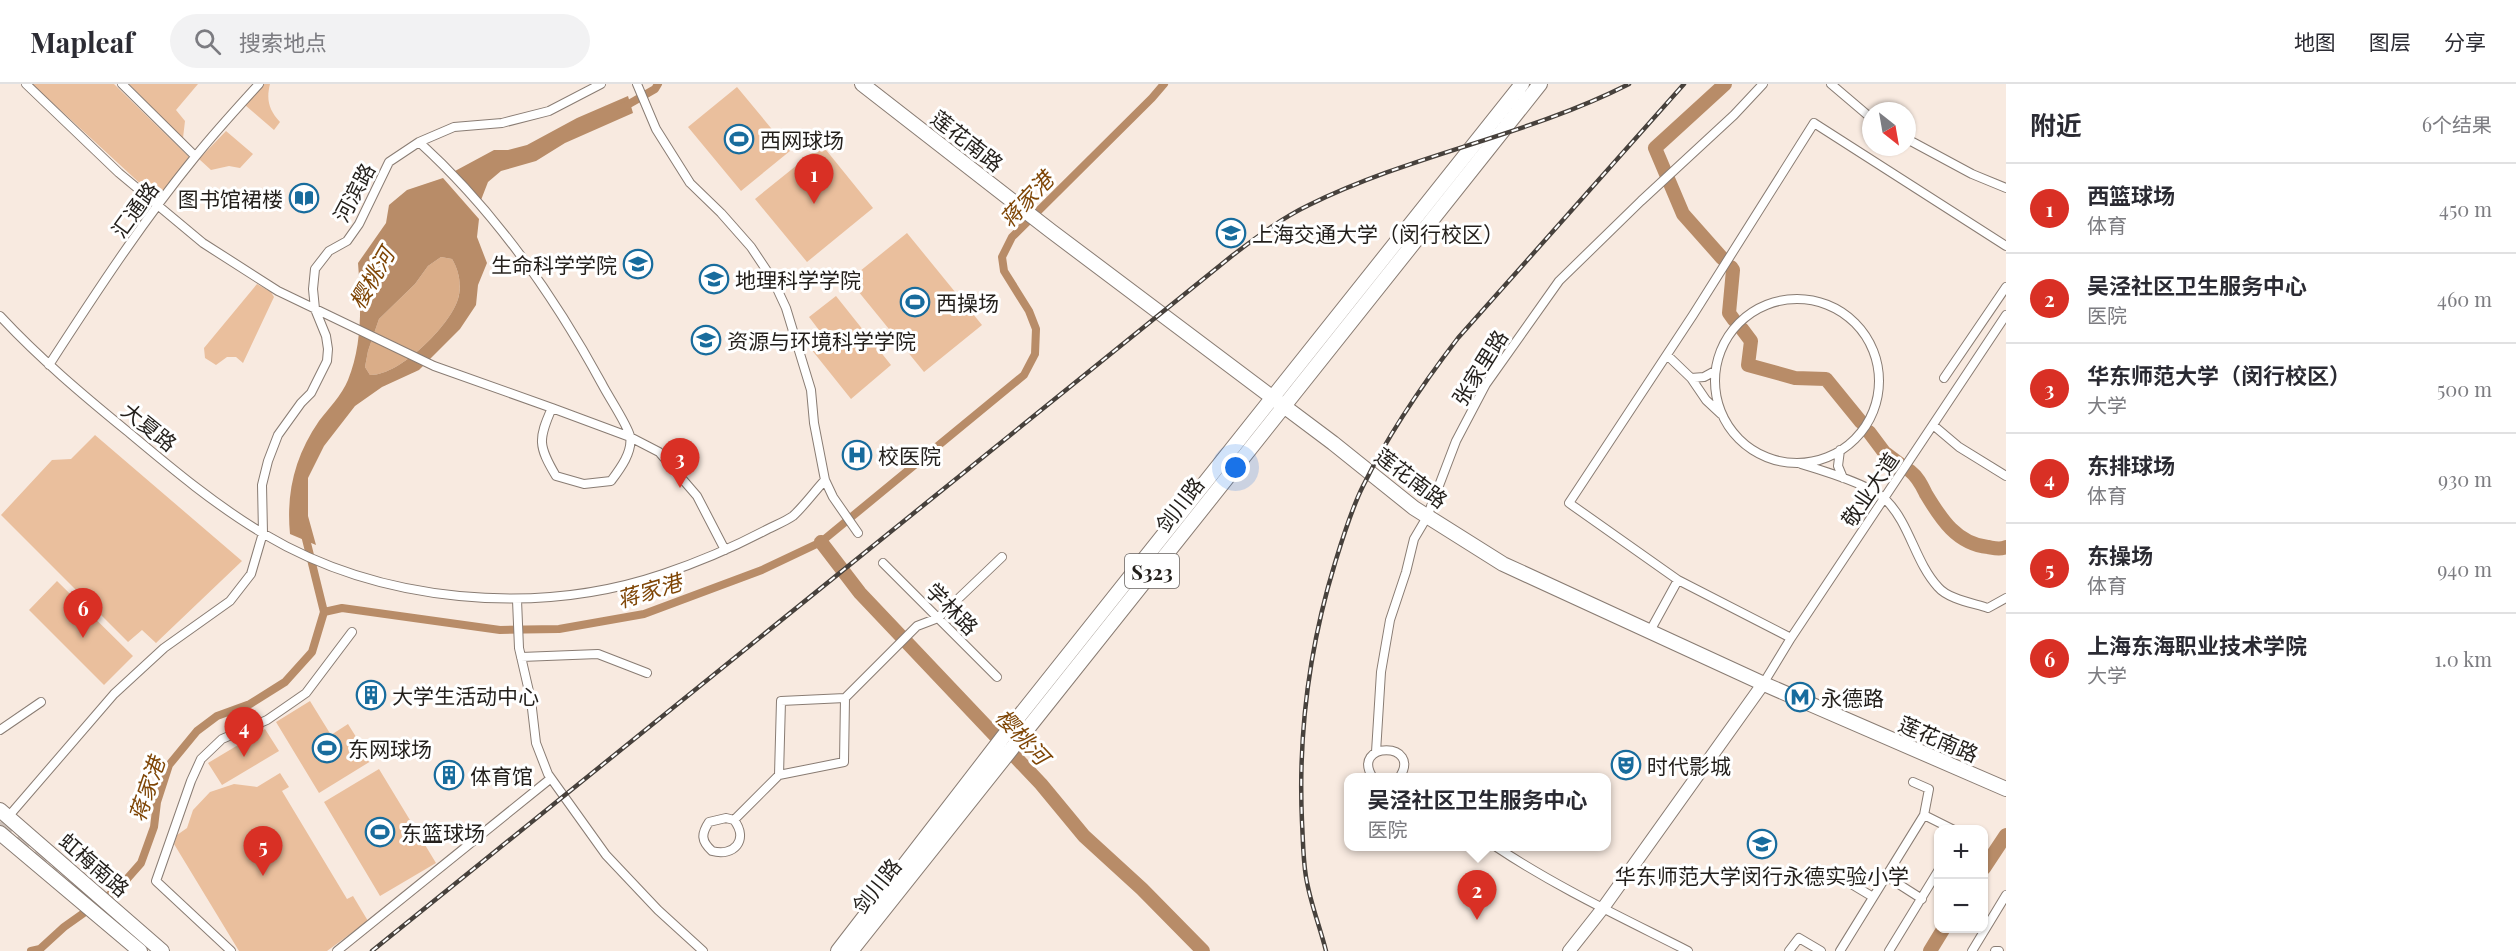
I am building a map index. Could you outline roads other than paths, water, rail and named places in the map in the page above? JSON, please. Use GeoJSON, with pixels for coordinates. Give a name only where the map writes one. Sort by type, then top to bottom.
{"type":"FeatureCollection","features":[{"type":"Feature","properties":{"kind":"main road","name":"莲花南路"},"geometry":{"type":"LineString","coordinates":[[862,84],[1427,517],[1503,564],[1763,684],[2005,789]]}},
{"type":"Feature","properties":{"kind":"main road","name":"剑川路"},"geometry":{"type":"LineString","coordinates":[[1278,402],[1522,84]]}},
{"type":"Feature","properties":{"kind":"main road","name":"剑川路"},"geometry":{"type":"LineString","coordinates":[[850,951],[1017,730],[1278,402],[1540,84]]}},
{"type":"Feature","properties":{"kind":"main road","name":"剑川路"},"geometry":{"type":"LineString","coordinates":[[838,951],[995,759]]}},
{"type":"Feature","properties":{"kind":"main road","name":"虹梅南路"},"geometry":{"type":"LineString","coordinates":[[4,813],[162,951]]}},
{"type":"Feature","properties":{"kind":"main road","name":"虹梅南路"},"geometry":{"type":"LineString","coordinates":[[0,833],[137,950]]}},
{"type":"Feature","properties":{"kind":"street"},"geometry":{"type":"LineString","coordinates":[[26,84],[119,173],[203,243],[278,291],[434,366],[630,437],[660,452],[697,496],[725,550]]}},
{"type":"Feature","properties":{"kind":"street"},"geometry":{"type":"LineString","coordinates":[[122,84],[195,156]]}},
{"type":"Feature","properties":{"kind":"street","name":"汇通路"},"geometry":{"type":"LineString","coordinates":[[49,365],[158,205],[195,156],[259,84]]}},
{"type":"Feature","properties":{"kind":"street","name":"河滨路"},"geometry":{"type":"LineString","coordinates":[[4,813],[127,682],[164,648],[195,624],[217,611],[242,588],[251,574],[262,533],[262,485],[268,461],[278,435],[295,410],[311,393],[327,361],[326,336],[315,309],[313,289],[315,268],[329,251],[347,241],[359,224],[389,162],[419,141],[454,127],[502,123],[549,111],[601,84]]}},
{"type":"Feature","properties":{"kind":"street"},"geometry":{"type":"LineString","coordinates":[[637,84],[650,117],[690,183],[751,247],[782,298],[811,390],[814,423],[825,480],[837,503],[858,533]]}},
{"type":"Feature","properties":{"kind":"street","name":"张家里路"},"geometry":{"type":"LineString","coordinates":[[1371,773],[1369,767],[1376,752],[1381,672],[1390,620],[1414,539],[1427,517],[1456,441],[1486,384],[1559,281],[1734,115],[1763,84]]}},
{"type":"Feature","properties":{"kind":"street"},"geometry":{"type":"LineString","coordinates":[[1831,84],[1862,110]]}},
{"type":"Feature","properties":{"kind":"street"},"geometry":{"type":"LineString","coordinates":[[1791,638],[1678,580],[1569,503],[1667,355],[1814,123],[2006,246]]}},
{"type":"Feature","properties":{"kind":"street"},"geometry":{"type":"LineString","coordinates":[[419,141],[442,163],[525,258],[571,327],[630,437],[625,464],[611,481],[584,484],[556,476],[544,456],[542,432],[552,408]]}},
{"type":"Feature","properties":{"kind":"street"},"geometry":{"type":"LineString","coordinates":[[1916,144],[1972,174],[2006,188]]}},
{"type":"Feature","properties":{"kind":"street"},"geometry":{"type":"LineString","coordinates":[[1944,378],[2006,287]]}},
{"type":"Feature","properties":{"kind":"street"},"geometry":{"type":"LineString","coordinates":[[1801,463],[1826,458],[1849,445],[1866,426],[1877,402],[1879,376],[1874,351],[1861,329],[1842,312],[1818,301],[1793,299],[1765,305],[1741,321],[1723,344],[1715,371],[1716,400],[1727,426],[1747,447],[1772,460],[1801,463],[1843,477],[1885,498],[1904,525],[1938,588],[1988,608],[2006,598]]}},
{"type":"Feature","properties":{"kind":"street","name":"敬业大道"},"geometry":{"type":"LineString","coordinates":[[1763,684],[1791,638],[2006,315]]}},
{"type":"Feature","properties":{"kind":"street","name":"大夏路"},"geometry":{"type":"LineString","coordinates":[[0,316],[49,365],[146,447],[262,533],[329,564],[418,590],[517,600],[570,597],[631,585],[725,550],[792,517],[825,480]]}},
{"type":"Feature","properties":{"kind":"street"},"geometry":{"type":"LineString","coordinates":[[1667,355],[1691,378],[1707,400],[1724,417]]}},
{"type":"Feature","properties":{"kind":"street"},"geometry":{"type":"LineString","coordinates":[[1691,378],[1704,377],[1715,371]]}},
{"type":"Feature","properties":{"kind":"street"},"geometry":{"type":"LineString","coordinates":[[1933,425],[1959,447],[2006,476]]}},
{"type":"Feature","properties":{"kind":"street"},"geometry":{"type":"LineString","coordinates":[[1840,450],[1838,466],[1843,477]]}},
{"type":"Feature","properties":{"kind":"street"},"geometry":{"type":"LineString","coordinates":[[734,820],[779,775],[844,762],[846,698],[917,626],[938,618],[1002,557]]}},
{"type":"Feature","properties":{"kind":"street","name":"学林路"},"geometry":{"type":"LineString","coordinates":[[883,563],[998,677]]}},
{"type":"Feature","properties":{"kind":"street"},"geometry":{"type":"LineString","coordinates":[[1650,631],[1678,580]]}},
{"type":"Feature","properties":{"kind":"street"},"geometry":{"type":"LineString","coordinates":[[517,600],[516,616],[520,652],[531,700],[536,743],[550,779],[606,855],[658,910],[703,951]]}},
{"type":"Feature","properties":{"kind":"street"},"geometry":{"type":"LineString","coordinates":[[231,951],[156,881],[191,781],[201,759],[222,739],[267,720],[306,693],[352,632]]}},
{"type":"Feature","properties":{"kind":"street"},"geometry":{"type":"LineString","coordinates":[[520,652],[598,654],[647,673]]}},
{"type":"Feature","properties":{"kind":"street"},"geometry":{"type":"LineString","coordinates":[[1569,951],[1603,908],[1763,684]]}},
{"type":"Feature","properties":{"kind":"street"},"geometry":{"type":"LineString","coordinates":[[779,775],[781,701],[846,698]]}},
{"type":"Feature","properties":{"kind":"street"},"geometry":{"type":"LineString","coordinates":[[0,730],[41,702]]}},
{"type":"Feature","properties":{"kind":"street"},"geometry":{"type":"LineString","coordinates":[[1376,752],[1387,749],[1397,752],[1403,767],[1401,773]]}},
{"type":"Feature","properties":{"kind":"street"},"geometry":{"type":"LineString","coordinates":[[338,951],[550,779]]}},
{"type":"Feature","properties":{"kind":"street"},"geometry":{"type":"LineString","coordinates":[[1840,951],[1924,814],[1929,789],[1913,782]]}},
{"type":"Feature","properties":{"kind":"street"},"geometry":{"type":"LineString","coordinates":[[1924,814],[1945,825]]}},
{"type":"Feature","properties":{"kind":"street"},"geometry":{"type":"LineString","coordinates":[[726,818],[734,820],[740,833],[739,843],[734,849],[726,853],[712,851],[703,842],[704,830],[709,822],[726,818]]}},
{"type":"Feature","properties":{"kind":"street"},"geometry":{"type":"LineString","coordinates":[[1502,851],[1603,908],[1688,951]]}},
{"type":"Feature","properties":{"kind":"street"},"geometry":{"type":"LineString","coordinates":[[1838,876],[1873,897]]}},
{"type":"Feature","properties":{"kind":"street"},"geometry":{"type":"LineString","coordinates":[[1886,876],[1922,898]]}},
{"type":"Feature","properties":{"kind":"street"},"geometry":{"type":"LineString","coordinates":[[1889,951],[1934,878]]}},
{"type":"Feature","properties":{"kind":"street"},"geometry":{"type":"LineString","coordinates":[[1974,950],[2006,895]]}},
{"type":"Feature","properties":{"kind":"street"},"geometry":{"type":"LineString","coordinates":[[1789,951],[1798,938],[1821,951]]}},
{"type":"Feature","properties":{"kind":"water"},"geometry":{"type":"Polygon","coordinates":[[[628,96],[633,113],[565,143],[536,161],[501,171],[488,182],[481,200],[455,171],[494,150],[508,150],[527,145],[577,118],[628,96]]]}},
{"type":"Feature","properties":{"kind":"water"},"geometry":{"type":"Polygon","coordinates":[[[443,178],[479,219],[477,237],[487,263],[478,285],[476,305],[460,329],[419,370],[382,387],[355,406],[324,446],[308,478],[308,516],[316,545],[290,534],[289,504],[294,475],[311,434],[342,391],[353,366],[360,322],[358,263],[386,223],[389,205],[407,190],[443,178]],[[441,257],[428,266],[415,284],[379,319],[365,367],[370,375],[382,373],[408,359],[422,348],[445,322],[458,299],[460,289],[459,278],[452,259],[441,257]]]}},
{"type":"Feature","properties":{"kind":"waterway","name":"樱桃河"},"geometry":{"type":"LineString","coordinates":[[622,108],[655,89],[658,84]]}},
{"type":"Feature","properties":{"kind":"waterway","name":"蒋家港"},"geometry":{"type":"LineString","coordinates":[[31,951],[40,949],[64,927],[119,888],[141,863],[154,827],[157,802],[169,765],[197,731],[217,716],[250,704],[285,682],[312,652],[324,612],[342,608],[500,630],[559,629],[644,614],[762,570],[821,542],[1024,375],[1035,354],[1036,329],[1029,311],[1004,271],[1002,257],[1012,237],[1164,84]]}},
{"type":"Feature","properties":{"kind":"waterway"},"geometry":{"type":"LineString","coordinates":[[1722,258],[1683,214],[1655,148],[1725,84]]}},
{"type":"Feature","properties":{"kind":"waterway"},"geometry":{"type":"LineString","coordinates":[[1731,267],[1733,270],[1729,313],[1734,320]]}},
{"type":"Feature","properties":{"kind":"waterway"},"geometry":{"type":"LineString","coordinates":[[1742,329],[1751,341],[1748,365],[1795,378],[1826,379],[1861,422]]}},
{"type":"Feature","properties":{"kind":"waterway"},"geometry":{"type":"LineString","coordinates":[[1869,432],[1884,452],[1900,464]]}},
{"type":"Feature","properties":{"kind":"waterway"},"geometry":{"type":"LineString","coordinates":[[1910,471],[1918,479],[1944,521],[1959,536],[1977,545],[2006,547]]}},
{"type":"Feature","properties":{"kind":"waterway","name":"樱桃河"},"geometry":{"type":"LineString","coordinates":[[304,531],[324,612]]}},
{"type":"Feature","properties":{"kind":"waterway","name":"樱桃河"},"geometry":{"type":"LineString","coordinates":[[821,542],[860,593],[1041,784],[1084,836],[1142,889],[1203,951]]}},
{"type":"Feature","properties":{"kind":"waterway"},"geometry":{"type":"LineString","coordinates":[[1988,862],[2006,835]]}},
{"type":"Feature","properties":{"kind":"waterway"},"geometry":{"type":"LineString","coordinates":[[1930,951],[1941,933]]}},
{"type":"Feature","properties":{"kind":"tunnel"},"geometry":{"type":"LineString","coordinates":[[0,822],[56,872]]}},
{"type":"Feature","properties":{"kind":"railway"},"geometry":{"type":"LineString","coordinates":[[372,951],[1233,255],[1270,228],[1299,210],[1348,187],[1550,118],[1629,84]]}},
{"type":"Feature","properties":{"kind":"railway"},"geometry":{"type":"LineString","coordinates":[[1326,951],[1310,896],[1304,863],[1301,789],[1304,724],[1318,627],[1335,563],[1355,505],[1373,466],[1395,428],[1458,338],[1684,84]]}},
{"type":"Feature","properties":{"kind":"place","name":"西网球场"},"geometry":{"type":"Point","coordinates":[739,139]}},
{"type":"Feature","properties":{"kind":"place","name":"图书馆裙楼"},"geometry":{"type":"Point","coordinates":[304,198]}},
{"type":"Feature","properties":{"kind":"place","name":"西篮球场"},"geometry":{"type":"Point","coordinates":[814,204]}},
{"type":"Feature","properties":{"kind":"place","name":"上海交通大学（闵行校区）"},"geometry":{"type":"Point","coordinates":[1231,233]}},
{"type":"Feature","properties":{"kind":"place","name":"生命科学学院"},"geometry":{"type":"Point","coordinates":[638,264]}},
{"type":"Feature","properties":{"kind":"place","name":"地理科学学院"},"geometry":{"type":"Point","coordinates":[714,279]}},
{"type":"Feature","properties":{"kind":"place","name":"西操场"},"geometry":{"type":"Point","coordinates":[915,302]}},
{"type":"Feature","properties":{"kind":"place","name":"资源与环境科学学院"},"geometry":{"type":"Point","coordinates":[706,340]}},
{"type":"Feature","properties":{"kind":"place","name":"校医院"},"geometry":{"type":"Point","coordinates":[857,455]}},
{"type":"Feature","properties":{"kind":"place","name":"华东师范大学（闵行校区）"},"geometry":{"type":"Point","coordinates":[680,488]}},
{"type":"Feature","properties":{"kind":"place","name":"上海东海职业技术学院"},"geometry":{"type":"Point","coordinates":[83,638]}},
{"type":"Feature","properties":{"kind":"place","name":"大学生活动中心"},"geometry":{"type":"Point","coordinates":[371,695]}},
{"type":"Feature","properties":{"kind":"place","name":"永德路"},"geometry":{"type":"Point","coordinates":[1800,697]}},
{"type":"Feature","properties":{"kind":"place","name":"东网球场"},"geometry":{"type":"Point","coordinates":[327,748]}},
{"type":"Feature","properties":{"kind":"place","name":"东排球场"},"geometry":{"type":"Point","coordinates":[244,757]}},
{"type":"Feature","properties":{"kind":"place","name":"时代影城"},"geometry":{"type":"Point","coordinates":[1626,765]}},
{"type":"Feature","properties":{"kind":"place","name":"体育馆"},"geometry":{"type":"Point","coordinates":[449,775]}},
{"type":"Feature","properties":{"kind":"place","name":"东篮球场"},"geometry":{"type":"Point","coordinates":[380,832]}},
{"type":"Feature","properties":{"kind":"place","name":"华东师范大学闵行永德实验小学"},"geometry":{"type":"Point","coordinates":[1762,844]}},
{"type":"Feature","properties":{"kind":"place","name":"东操场"},"geometry":{"type":"Point","coordinates":[263,876]}},
{"type":"Feature","properties":{"kind":"place","name":"吴泾社区卫生服务中心"},"geometry":{"type":"Point","coordinates":[1477,920]}}]}
